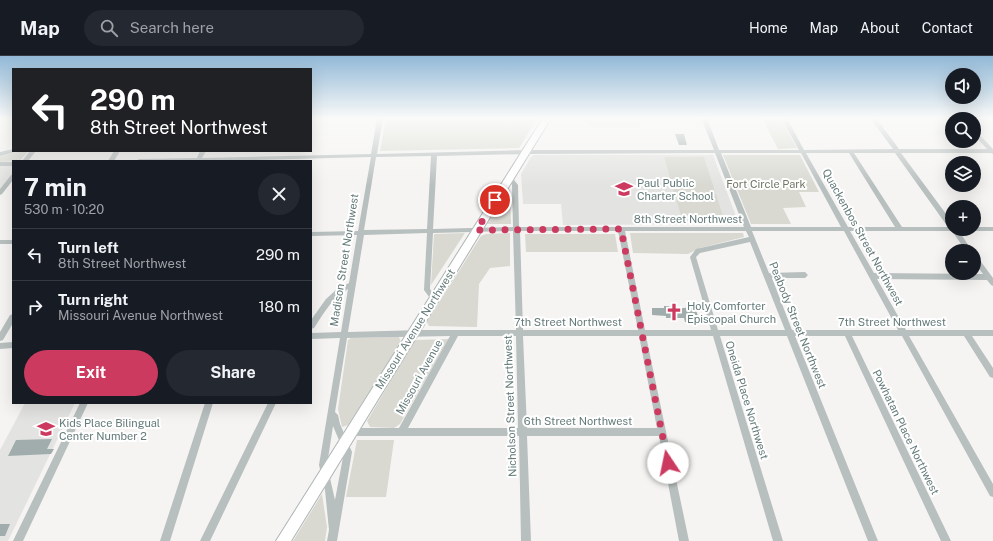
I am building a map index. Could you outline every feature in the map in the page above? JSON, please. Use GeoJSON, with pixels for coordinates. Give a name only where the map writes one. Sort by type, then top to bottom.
{"type":"FeatureCollection","features":[{"type":"Feature","properties":{"kind":"main road","name":"Missouri Avenue Northwest"},"geometry":{"type":"LineString","coordinates":[[283,541],[533,141]]}},
{"type":"Feature","properties":{"kind":"street","name":"Madison Street Northwest"},"geometry":{"type":"LineString","coordinates":[[334,530],[323,458],[333,406],[376,141]]}},
{"type":"Feature","properties":{"kind":"street","name":"Peabody Street Northwest"},"geometry":{"type":"LineString","coordinates":[[713,141],[873,541]]}},
{"type":"Feature","properties":{"kind":"street","name":"Quackenbos Street Northwest"},"geometry":{"type":"LineString","coordinates":[[797,141],[993,493]]}},
{"type":"Feature","properties":{"kind":"street"},"geometry":{"type":"LineString","coordinates":[[889,141],[945,217]]}},
{"type":"Feature","properties":{"kind":"street"},"geometry":{"type":"LineString","coordinates":[[982,141],[993,152]]}},
{"type":"Feature","properties":{"kind":"street"},"geometry":{"type":"LineString","coordinates":[[0,154],[12,151]]}},
{"type":"Feature","properties":{"kind":"street"},"geometry":{"type":"LineString","coordinates":[[850,151],[900,229]]}},
{"type":"Feature","properties":{"kind":"street"},"geometry":{"type":"LineString","coordinates":[[26,160],[32,152]]}},
{"type":"Feature","properties":{"kind":"street"},"geometry":{"type":"LineString","coordinates":[[199,160],[526,152],[993,152]]}},
{"type":"Feature","properties":{"kind":"street"},"geometry":{"type":"LineString","coordinates":[[434,154],[427,290],[434,299]]}},
{"type":"Feature","properties":{"kind":"street"},"geometry":{"type":"LineString","coordinates":[[0,164],[12,164]]}},
{"type":"Feature","properties":{"kind":"street"},"geometry":{"type":"LineString","coordinates":[[0,193],[12,177]]}},
{"type":"Feature","properties":{"kind":"street","name":"Nicholson Street Northwest"},"geometry":{"type":"LineString","coordinates":[[509,177],[515,185],[526,541]]}},
{"type":"Feature","properties":{"kind":"street","name":"8th Street Northwest"},"geometry":{"type":"LineString","coordinates":[[312,234],[516,229],[945,228]]}},
{"type":"Feature","properties":{"kind":"street"},"geometry":{"type":"LineString","coordinates":[[621,229],[684,541]]}},
{"type":"Feature","properties":{"kind":"street","name":"8th Street Northwest"},"geometry":{"type":"LineString","coordinates":[[981,229],[993,229]]}},
{"type":"Feature","properties":{"kind":"street","name":"Oneida Place Northwest"},"geometry":{"type":"LineString","coordinates":[[752,239],[698,252],[694,255],[778,541]]}},
{"type":"Feature","properties":{"kind":"street"},"geometry":{"type":"LineString","coordinates":[[0,242],[12,242]]}},
{"type":"Feature","properties":{"kind":"street"},"geometry":{"type":"LineString","coordinates":[[981,267],[993,283]]}},
{"type":"Feature","properties":{"kind":"street"},"geometry":{"type":"LineString","coordinates":[[767,276],[805,276]]}},
{"type":"Feature","properties":{"kind":"street"},"geometry":{"type":"LineString","coordinates":[[872,276],[988,277]]}},
{"type":"Feature","properties":{"kind":"street"},"geometry":{"type":"LineString","coordinates":[[312,325],[342,288],[353,284]]}},
{"type":"Feature","properties":{"kind":"street"},"geometry":{"type":"LineString","coordinates":[[0,338],[12,319]]}},
{"type":"Feature","properties":{"kind":"street","name":"7th Street Northwest"},"geometry":{"type":"LineString","coordinates":[[312,336],[412,333],[993,333]]}},
{"type":"Feature","properties":{"kind":"street","name":"Missouri Avenue"},"geometry":{"type":"LineString","coordinates":[[401,432],[456,333]]}},
{"type":"Feature","properties":{"kind":"street","name":"Powhatan Place Northwest"},"geometry":{"type":"LineString","coordinates":[[847,333],[946,541]]}},
{"type":"Feature","properties":{"kind":"street"},"geometry":{"type":"LineString","coordinates":[[966,333],[993,375]]}},
{"type":"Feature","properties":{"kind":"street"},"geometry":{"type":"LineString","coordinates":[[0,346],[12,345]]}},
{"type":"Feature","properties":{"kind":"street"},"geometry":{"type":"LineString","coordinates":[[18,541],[84,404]]}},
{"type":"Feature","properties":{"kind":"street"},"geometry":{"type":"LineString","coordinates":[[165,541],[209,404]]}},
{"type":"Feature","properties":{"kind":"street"},"geometry":{"type":"LineString","coordinates":[[205,541],[272,404]]}},
{"type":"Feature","properties":{"kind":"street","name":"Madison Street Northwest"},"geometry":{"type":"LineString","coordinates":[[332,541],[348,452],[348,437],[335,423],[333,406]]}},
{"type":"Feature","properties":{"kind":"street","name":"6th Street Northwest"},"geometry":{"type":"LineString","coordinates":[[348,437],[401,432],[662,432]]}},
{"type":"Feature","properties":{"kind":"shaded area","name":"Paul Public Charter School"},"geometry":{"type":"Polygon","coordinates":[[[534,155],[713,155],[739,224],[563,225],[561,204],[523,204],[521,174],[531,157],[534,155]]]}},
{"type":"Feature","properties":{"kind":"shaded area"},"geometry":{"type":"Polygon","coordinates":[[[0,166],[12,166],[12,174],[0,189],[0,166]]]}},
{"type":"Feature","properties":{"kind":"shaded area"},"geometry":{"type":"Polygon","coordinates":[[[24,404],[75,404],[8,541],[0,541],[0,450],[24,404]]]}},
{"type":"Feature","properties":{"kind":"green space"},"geometry":{"type":"Polygon","coordinates":[[[382,141],[524,141],[519,148],[380,151],[382,141]]]}},
{"type":"Feature","properties":{"kind":"green space"},"geometry":{"type":"Polygon","coordinates":[[[774,141],[793,141],[797,148],[778,149],[774,141]]]}},
{"type":"Feature","properties":{"kind":"green space"},"geometry":{"type":"Polygon","coordinates":[[[18,152],[27,152],[21,160],[12,160],[12,161],[0,162],[0,156],[18,152]]]}},
{"type":"Feature","properties":{"kind":"green space","name":"Fort Circle Park"},"geometry":{"type":"Polygon","coordinates":[[[723,155],[800,155],[819,192],[799,192],[806,207],[783,208],[791,224],[751,224],[723,155]]]}},
{"type":"Feature","properties":{"kind":"green space"},"geometry":{"type":"Polygon","coordinates":[[[664,157],[704,157],[723,216],[681,216],[664,157]]]}},
{"type":"Feature","properties":{"kind":"green space"},"geometry":{"type":"Polygon","coordinates":[[[507,190],[510,190],[511,224],[487,224],[507,190]]]}},
{"type":"Feature","properties":{"kind":"green space"},"geometry":{"type":"Polygon","coordinates":[[[465,233],[431,285],[434,234],[465,233]]]}},
{"type":"Feature","properties":{"kind":"green space"},"geometry":{"type":"Polygon","coordinates":[[[510,233],[510,266],[490,268],[479,284],[477,327],[429,326],[427,322],[481,236],[486,234],[510,233]]]}},
{"type":"Feature","properties":{"kind":"green space"},"geometry":{"type":"Polygon","coordinates":[[[630,233],[743,233],[744,237],[700,248],[688,254],[633,253],[630,233]]]}},
{"type":"Feature","properties":{"kind":"green space"},"geometry":{"type":"Polygon","coordinates":[[[525,234],[615,234],[618,252],[526,252],[525,234]]]}},
{"type":"Feature","properties":{"kind":"green space"},"geometry":{"type":"Polygon","coordinates":[[[399,337],[401,342],[348,425],[342,427],[338,409],[348,340],[351,338],[399,337]]]}},
{"type":"Feature","properties":{"kind":"green space"},"geometry":{"type":"Polygon","coordinates":[[[449,339],[400,424],[394,428],[370,427],[367,421],[415,340],[449,339]]]}},
{"type":"Feature","properties":{"kind":"green space"},"geometry":{"type":"Polygon","coordinates":[[[357,440],[394,440],[386,497],[346,497],[357,440]]]}},
{"type":"Feature","properties":{"kind":"green space"},"geometry":{"type":"Polygon","coordinates":[[[322,494],[327,527],[325,541],[293,541],[322,494]]]}},
{"type":"Feature","properties":{"kind":"building"},"geometry":{"type":"Polygon","coordinates":[[[677,141],[686,141],[687,145],[679,145],[677,141]]]}},
{"type":"Feature","properties":{"kind":"building","name":"Holy Comforter Episcopal Church"},"geometry":{"type":"Polygon","coordinates":[[[664,306],[669,306],[671,309],[695,307],[700,322],[685,322],[684,318],[666,318],[666,316],[652,315],[652,308],[664,308],[664,306]]]}},
{"type":"Feature","properties":{"kind":"building"},"geometry":{"type":"Polygon","coordinates":[[[52,439],[47,449],[54,449],[51,454],[8,456],[16,440],[52,439]]]}},
{"type":"Feature","properties":{"kind":"building"},"geometry":{"type":"Polygon","coordinates":[[[0,524],[10,524],[5,536],[0,536],[0,524]]]}},
{"type":"Feature","properties":{"kind":"place","name":"Paul Public Charter School"},"geometry":{"type":"Point","coordinates":[624,189]}},
{"type":"Feature","properties":{"kind":"place","name":"Holy Comforter Episcopal Church"},"geometry":{"type":"Point","coordinates":[674,312]}},
{"type":"Feature","properties":{"kind":"place","name":"Kids Place Bilingual Center Number 2"},"geometry":{"type":"Point","coordinates":[46,429]}},
{"type":"Feature","properties":{"kind":"route"},"geometry":{"type":"LineString","coordinates":[[495,200],[477,230],[621,229],[668,463]]}}]}
